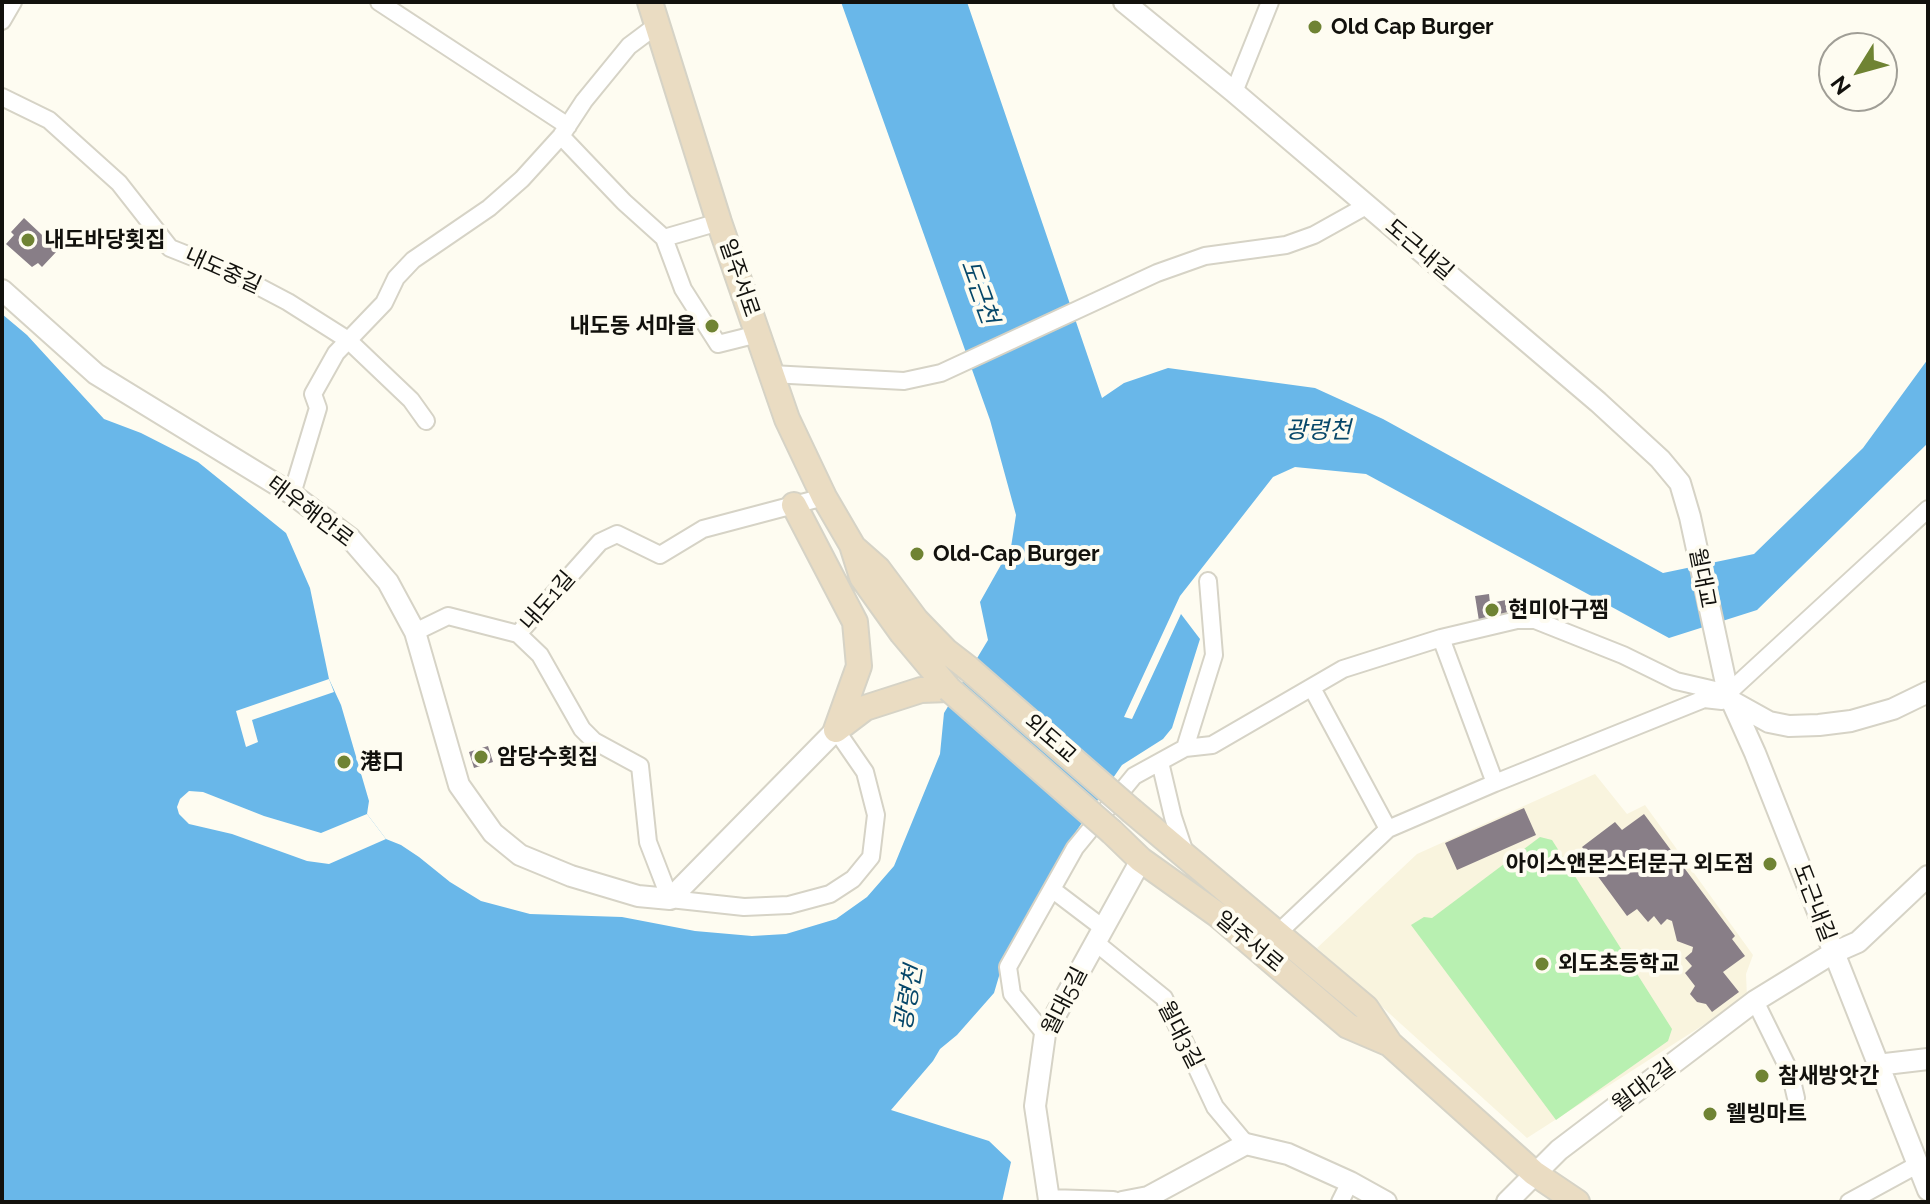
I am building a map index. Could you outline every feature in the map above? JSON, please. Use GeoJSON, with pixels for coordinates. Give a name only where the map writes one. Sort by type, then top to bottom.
{"type":"FeatureCollection","features":[{"type":"Feature","properties":{"kind":"main road","name":"일주서로"},"geometry":{"type":"LineString","coordinates":[[653,14],[719,222],[787,419],[824,497],[852,545],[862,577],[902,633],[949,689]]}},
{"type":"Feature","properties":{"kind":"main road"},"geometry":{"type":"LineString","coordinates":[[794,505],[855,622],[859,666],[836,730]]}},
{"type":"Feature","properties":{"kind":"main road","name":"일주서로"},"geometry":{"type":"LineString","coordinates":[[852,545],[878,569],[916,620],[946,651],[968,668]]}},
{"type":"Feature","properties":{"kind":"main road","name":"외도교"},"geometry":{"type":"LineString","coordinates":[[968,668],[1132,811]]}},
{"type":"Feature","properties":{"kind":"main road"},"geometry":{"type":"LineString","coordinates":[[836,730],[865,708],[921,690],[949,689]]}},
{"type":"Feature","properties":{"kind":"main road","name":"외도교"},"geometry":{"type":"LineString","coordinates":[[949,689],[1112,832]]}},
{"type":"Feature","properties":{"kind":"main road","name":"일주서로"},"geometry":{"type":"LineString","coordinates":[[1132,811],[1366,1008],[1390,1044],[1534,1173],[1577,1202]]}},
{"type":"Feature","properties":{"kind":"main road","name":"일주서로"},"geometry":{"type":"LineString","coordinates":[[1112,832],[1141,860],[1218,915],[1348,1026],[1390,1044]]}},
{"type":"Feature","properties":{"kind":"street"},"geometry":{"type":"LineString","coordinates":[[2,21],[13,2]]}},
{"type":"Feature","properties":{"kind":"street"},"geometry":{"type":"LineString","coordinates":[[379,2],[564,131],[624,202],[664,238],[683,289],[718,344],[758,334]]}},
{"type":"Feature","properties":{"kind":"street","name":"도근내길"},"geometry":{"type":"LineString","coordinates":[[1124,2],[1598,402],[1660,459],[1680,483],[1690,517]]}},
{"type":"Feature","properties":{"kind":"street"},"geometry":{"type":"LineString","coordinates":[[1234,92],[1270,2]]}},
{"type":"Feature","properties":{"kind":"street"},"geometry":{"type":"LineString","coordinates":[[292,494],[318,408],[313,394],[336,353],[384,303],[396,278],[413,260],[489,208],[522,179],[564,131],[653,14]]}},
{"type":"Feature","properties":{"kind":"street","name":"내도중길"},"geometry":{"type":"LineString","coordinates":[[2,97],[49,120],[119,183],[170,248],[233,273],[288,302],[348,340],[411,400],[426,421]]}},
{"type":"Feature","properties":{"kind":"street"},"geometry":{"type":"LineString","coordinates":[[771,374],[904,381],[941,373],[1157,273],[1205,256],[1286,245],[1314,235],[1366,206]]}},
{"type":"Feature","properties":{"kind":"street"},"geometry":{"type":"LineString","coordinates":[[664,238],[719,222]]}},
{"type":"Feature","properties":{"kind":"street","name":"태우해안로"},"geometry":{"type":"LineString","coordinates":[[2,290],[96,374],[292,494],[350,538],[388,582],[415,632],[450,744],[459,785],[493,833],[520,855],[571,876],[638,896],[744,907],[789,905],[830,894],[853,879],[871,857],[876,815],[865,772],[836,730]]}},
{"type":"Feature","properties":{"kind":"street","name":"내도1길"},"geometry":{"type":"LineString","coordinates":[[670,899],[648,842],[640,766],[594,741],[582,729],[540,655],[518,634],[600,542],[617,534],[660,555],[703,529],[824,497]]}},
{"type":"Feature","properties":{"kind":"street"},"geometry":{"type":"LineString","coordinates":[[1279,932],[1388,829],[1704,699],[1730,698],[1928,509]]}},
{"type":"Feature","properties":{"kind":"street","name":"월대교"},"geometry":{"type":"LineString","coordinates":[[1690,517],[1715,639]]}},
{"type":"Feature","properties":{"kind":"street"},"geometry":{"type":"LineString","coordinates":[[1185,748],[1214,655],[1208,581]]}},
{"type":"Feature","properties":{"kind":"street"},"geometry":{"type":"LineString","coordinates":[[415,632],[448,616],[518,634]]}},
{"type":"Feature","properties":{"kind":"street"},"geometry":{"type":"LineString","coordinates":[[1045,1034],[1012,994],[1008,967],[1075,848],[1104,810],[1134,776],[1185,748],[1212,745],[1343,669],[1441,638],[1517,620],[1535,620],[1636,660],[1676,681],[1730,698],[1769,722],[1789,726],[1851,721],[1893,709],[1928,692]]}},
{"type":"Feature","properties":{"kind":"street"},"geometry":{"type":"LineString","coordinates":[[1441,638],[1495,783]]}},
{"type":"Feature","properties":{"kind":"street","name":"도근내길"},"geometry":{"type":"LineString","coordinates":[[1715,639],[1730,698],[1755,753],[1928,1190]]}},
{"type":"Feature","properties":{"kind":"street"},"geometry":{"type":"LineString","coordinates":[[1312,688],[1388,829]]}},
{"type":"Feature","properties":{"kind":"street"},"geometry":{"type":"LineString","coordinates":[[670,899],[836,730]]}},
{"type":"Feature","properties":{"kind":"street"},"geometry":{"type":"LineString","coordinates":[[1160,762],[1185,853]]}},
{"type":"Feature","properties":{"kind":"street","name":"월대5길"},"geometry":{"type":"LineString","coordinates":[[1049,1201],[1035,1106],[1045,1034],[1141,860]]}},
{"type":"Feature","properties":{"kind":"street","name":"월대2길"},"geometry":{"type":"LineString","coordinates":[[1507,1202],[1559,1150],[1755,1001],[1833,953],[1858,942],[1928,876]]}},
{"type":"Feature","properties":{"kind":"street","name":"월대3길"},"geometry":{"type":"LineString","coordinates":[[1053,890],[1164,998],[1215,1107],[1246,1144]]}},
{"type":"Feature","properties":{"kind":"street"},"geometry":{"type":"LineString","coordinates":[[1755,1001],[1790,1072],[1796,1098]]}},
{"type":"Feature","properties":{"kind":"street"},"geometry":{"type":"LineString","coordinates":[[1877,1065],[1928,1059]]}},
{"type":"Feature","properties":{"kind":"street"},"geometry":{"type":"LineString","coordinates":[[1122,1202],[1148,1197],[1246,1144],[1288,1154],[1386,1202]]}},
{"type":"Feature","properties":{"kind":"street"},"geometry":{"type":"LineString","coordinates":[[1849,1202],[1917,1165]]}},
{"type":"Feature","properties":{"kind":"street"},"geometry":{"type":"LineString","coordinates":[[1340,1202],[1350,1182]]}},
{"type":"Feature","properties":{"kind":"street"},"geometry":{"type":"LineString","coordinates":[[1049,1201],[1113,1202]]}},
{"type":"Feature","properties":{"kind":"shaded area","name":"외도초등학교"},"geometry":{"type":"Polygon","coordinates":[[[1595,774],[1627,814],[1645,805],[1753,955],[1746,974],[1747,997],[1527,1138],[1317,948],[1417,854],[1595,774]]]}},
{"type":"Feature","properties":{"kind":"green space"},"geometry":{"type":"Polygon","coordinates":[[[1540,837],[1552,840],[1672,1029],[1668,1041],[1556,1120],[1411,925],[1424,917],[1432,918],[1540,837]]]}},
{"type":"Feature","properties":{"kind":"water"},"geometry":{"type":"Polygon","coordinates":[[[841,2],[967,2],[1102,398],[1124,383],[1168,368],[1315,388],[1383,419],[1663,573],[1754,554],[1863,448],[1928,359],[1928,443],[1757,610],[1669,638],[1366,474],[1295,467],[1273,477],[1180,596],[1124,717],[1132,719],[1181,614],[1200,639],[1172,728],[1163,739],[1122,765],[1075,833],[1002,966],[994,993],[957,1035],[940,1049],[891,1110],[989,1141],[1011,1162],[1002,1202],[2,1202],[2,314],[27,335],[104,419],[141,433],[198,462],[286,533],[310,588],[329,679],[341,705],[369,801],[367,814],[386,839],[419,857],[450,882],[481,901],[530,914],[622,917],[695,931],[752,936],[786,934],[836,919],[867,897],[894,866],[940,754],[944,713],[988,640],[980,602],[1011,547],[1016,515],[990,420],[841,2]]]}},
{"type":"Feature","properties":{"kind":"pier"},"geometry":{"type":"Polygon","coordinates":[[[329,679],[334,692],[252,720],[258,742],[246,747],[236,711],[329,679]]]}},
{"type":"Feature","properties":{"kind":"pier"},"geometry":{"type":"Polygon","coordinates":[[[189,791],[203,792],[264,816],[321,833],[367,814],[386,839],[329,864],[307,861],[232,834],[189,824],[179,814],[177,807],[189,791]]]}},
{"type":"Feature","properties":{"kind":"building","name":"내도바당횟집"},"geometry":{"type":"Polygon","coordinates":[[[24,218],[58,250],[42,267],[38,263],[32,267],[6,244],[14,235],[11,232],[24,218]]]}},
{"type":"Feature","properties":{"kind":"building","name":"현미아구찜"},"geometry":{"type":"Polygon","coordinates":[[[1489,594],[1490,603],[1506,600],[1508,616],[1479,621],[1475,596],[1489,594]]]}},
{"type":"Feature","properties":{"kind":"building","name":"암당수횟집"},"geometry":{"type":"Polygon","coordinates":[[[488,746],[493,762],[474,768],[469,752],[488,746]]]}},
{"type":"Feature","properties":{"kind":"building"},"geometry":{"type":"Polygon","coordinates":[[[1524,808],[1536,835],[1457,870],[1445,843],[1524,808]]]}},
{"type":"Feature","properties":{"kind":"building","name":"외도초등학교"},"geometry":{"type":"Polygon","coordinates":[[[1644,814],[1735,936],[1732,939],[1745,956],[1723,972],[1739,992],[1712,1012],[1690,994],[1695,986],[1685,973],[1692,966],[1685,958],[1693,947],[1677,941],[1672,921],[1667,919],[1661,925],[1654,916],[1648,922],[1637,909],[1627,916],[1591,867],[1595,864],[1582,847],[1615,822],[1622,830],[1644,814]]]}},
{"type":"Feature","properties":{"kind":"place","name":"Old Cap Burger"},"geometry":{"type":"Point","coordinates":[1315,27]}},
{"type":"Feature","properties":{"kind":"place","name":"내도바당횟집"},"geometry":{"type":"Point","coordinates":[28,240]}},
{"type":"Feature","properties":{"kind":"place","name":"내도동 서마을"},"geometry":{"type":"Point","coordinates":[712,326]}},
{"type":"Feature","properties":{"kind":"place","name":"Old-Cap Burger"},"geometry":{"type":"Point","coordinates":[917,554]}},
{"type":"Feature","properties":{"kind":"place","name":"현미아구찜"},"geometry":{"type":"Point","coordinates":[1492,610]}},
{"type":"Feature","properties":{"kind":"place","name":"암당수횟집"},"geometry":{"type":"Point","coordinates":[481,757]}},
{"type":"Feature","properties":{"kind":"place","name":"港口"},"geometry":{"type":"Point","coordinates":[344,762]}},
{"type":"Feature","properties":{"kind":"place","name":"아이스앤몬스터문구 외도점"},"geometry":{"type":"Point","coordinates":[1770,864]}},
{"type":"Feature","properties":{"kind":"place","name":"외도초등학교"},"geometry":{"type":"Point","coordinates":[1542,964]}},
{"type":"Feature","properties":{"kind":"place","name":"참새방앗간"},"geometry":{"type":"Point","coordinates":[1762,1076]}},
{"type":"Feature","properties":{"kind":"place","name":"웰빙마트"},"geometry":{"type":"Point","coordinates":[1710,1114]}},
{"type":"Feature","properties":{"kind":"water label","name":"도근천"},"geometry":{"type":"Point","coordinates":[979,292]}},
{"type":"Feature","properties":{"kind":"water label","name":"광령천"},"geometry":{"type":"Point","coordinates":[1318,431]}},
{"type":"Feature","properties":{"kind":"water label","name":"광령천"},"geometry":{"type":"Point","coordinates":[909,998]}}]}
